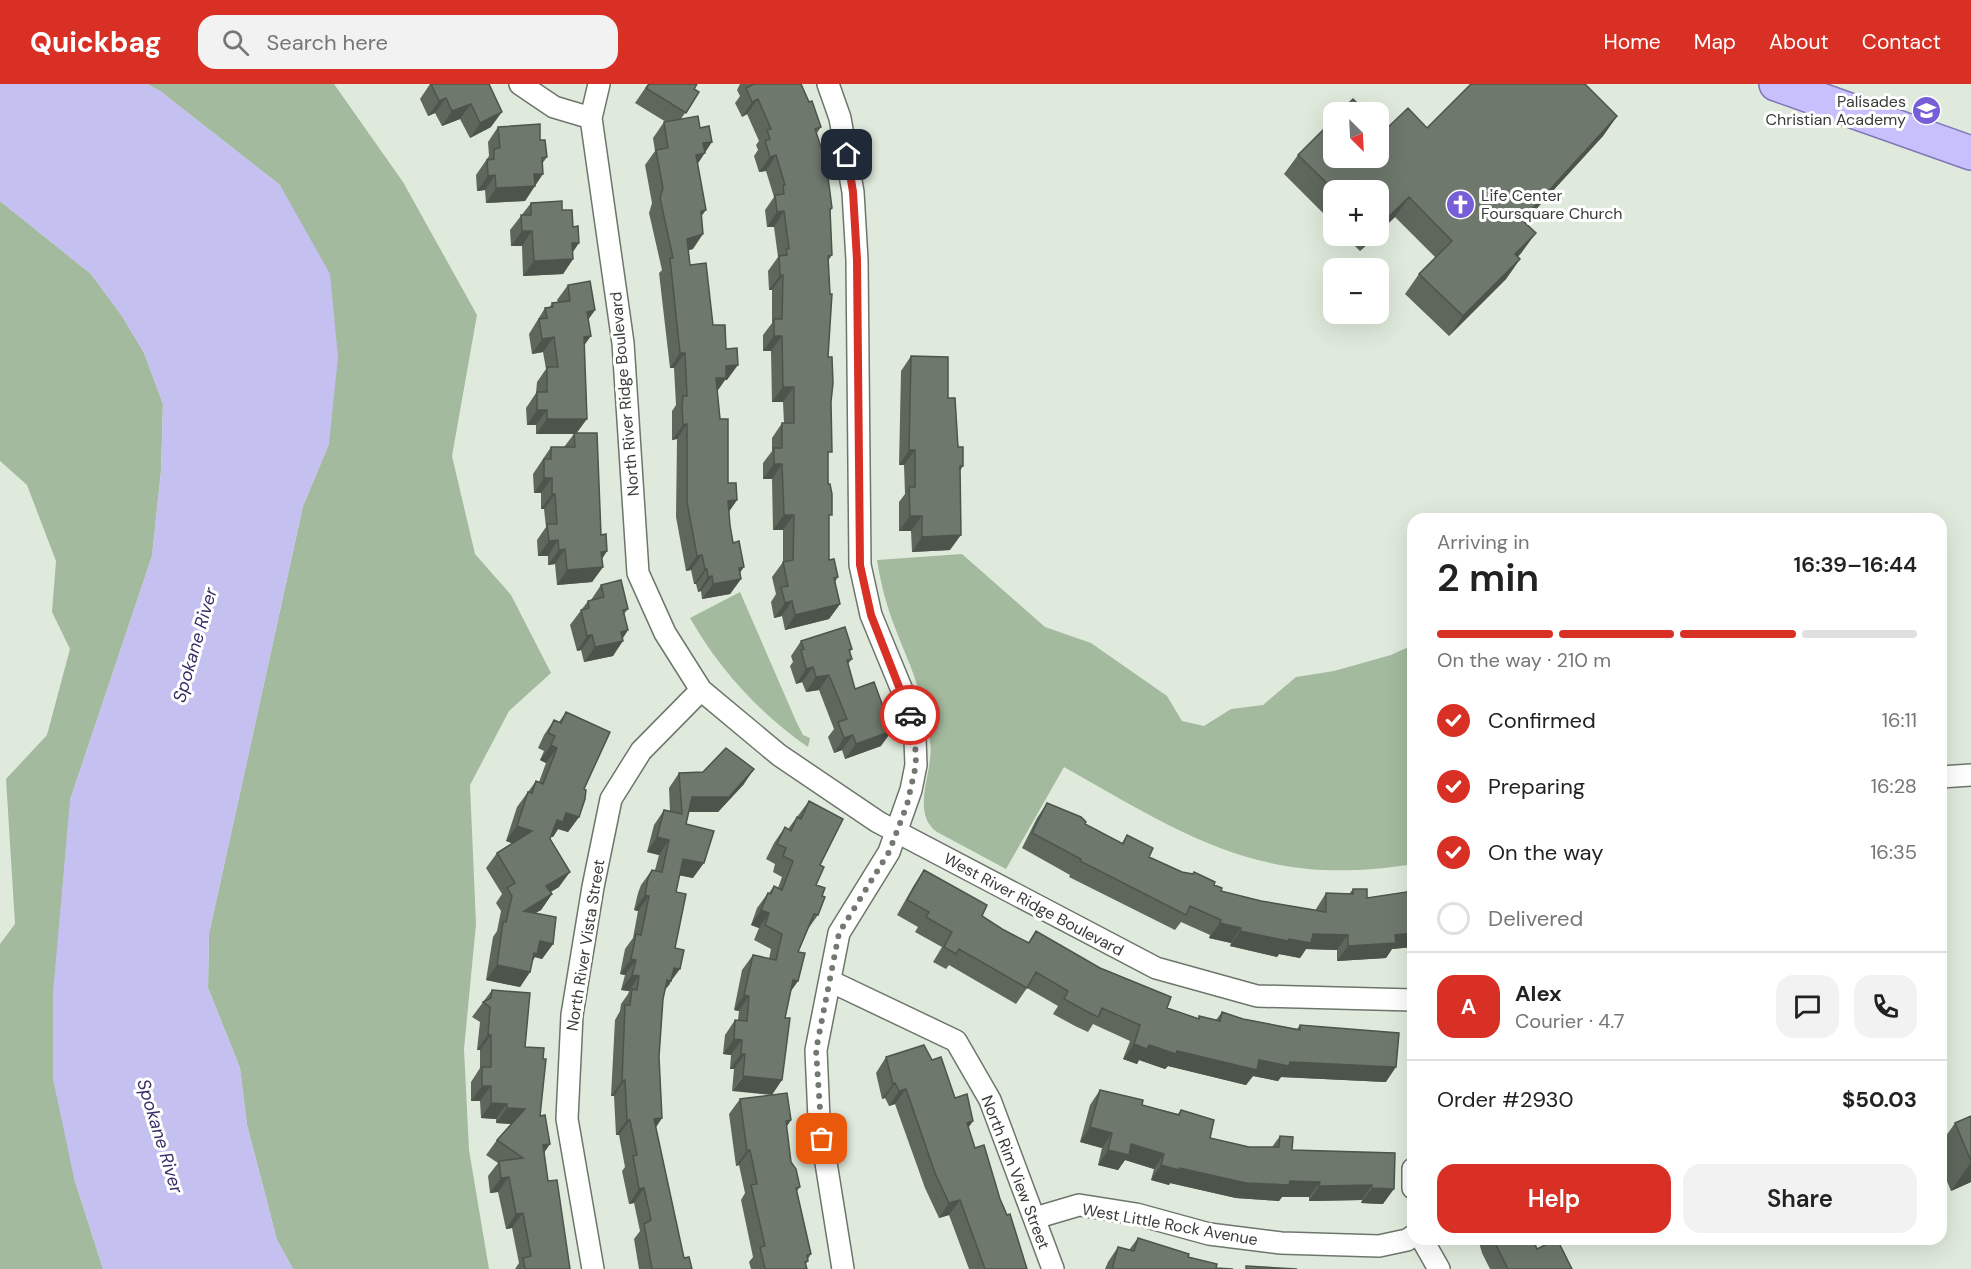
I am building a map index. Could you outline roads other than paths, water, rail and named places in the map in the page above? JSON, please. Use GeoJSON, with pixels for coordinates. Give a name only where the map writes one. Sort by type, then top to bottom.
{"type":"FeatureCollection","features":[{"type":"Feature","properties":{"kind":"main road"},"geometry":{"type":"LineString","coordinates":[[1776,84],[1971,153]]}},
{"type":"Feature","properties":{"kind":"street"},"geometry":{"type":"LineString","coordinates":[[520,84],[554,107],[591,118]]}},
{"type":"Feature","properties":{"kind":"street","name":"North River Ridge Boulevard"},"geometry":{"type":"LineString","coordinates":[[599,84],[591,118],[623,343],[638,573],[665,633],[701,690]]}},
{"type":"Feature","properties":{"kind":"street"},"geometry":{"type":"LineString","coordinates":[[828,84],[840,118],[853,192],[857,283],[860,565],[871,615],[904,695],[915,739],[916,765],[911,790],[889,852],[839,933],[816,1050],[819,1119],[843,1269]]}},
{"type":"Feature","properties":{"kind":"street","name":"West River Ridge Boulevard"},"geometry":{"type":"LineString","coordinates":[[701,690],[779,755],[897,832],[1156,968],[1257,996],[1407,1000]]}},
{"type":"Feature","properties":{"kind":"street","name":"North River Vista Street"},"geometry":{"type":"LineString","coordinates":[[593,1269],[567,1119],[572,1015],[592,887],[611,799],[641,751],[701,690]]}},
{"type":"Feature","properties":{"kind":"street"},"geometry":{"type":"LineString","coordinates":[[1947,777],[1971,775]]}},
{"type":"Feature","properties":{"kind":"street","name":"North Rim View Street"},"geometry":{"type":"LineString","coordinates":[[830,981],[956,1041],[990,1100],[1053,1269]]}},
{"type":"Feature","properties":{"kind":"street","name":"West Little Rock Avenue"},"geometry":{"type":"LineString","coordinates":[[1035,1218],[1079,1206],[1136,1214],[1209,1234],[1281,1243],[1379,1246],[1407,1240]]}},
{"type":"Feature","properties":{"kind":"street"},"geometry":{"type":"LineString","coordinates":[[1425,1245],[1439,1269]]}},
{"type":"Feature","properties":{"kind":"water","name":"Spokane River"},"geometry":{"type":"Polygon","coordinates":[[[0,84],[147,84],[160,91],[280,185],[330,274],[338,357],[329,444],[303,506],[209,934],[208,988],[240,1068],[247,1125],[277,1240],[293,1269],[103,1269],[74,1178],[53,1079],[53,993],[70,800],[152,556],[161,471],[163,404],[144,353],[122,316],[91,274],[0,201],[0,84]]]}},
{"type":"Feature","properties":{"kind":"place","name":"Palisades Christian Academy"},"geometry":{"type":"Point","coordinates":[1927,110]}},
{"type":"Feature","properties":{"kind":"place","name":"Life Center Foursquare Church"},"geometry":{"type":"Point","coordinates":[1460,204]}}]}
